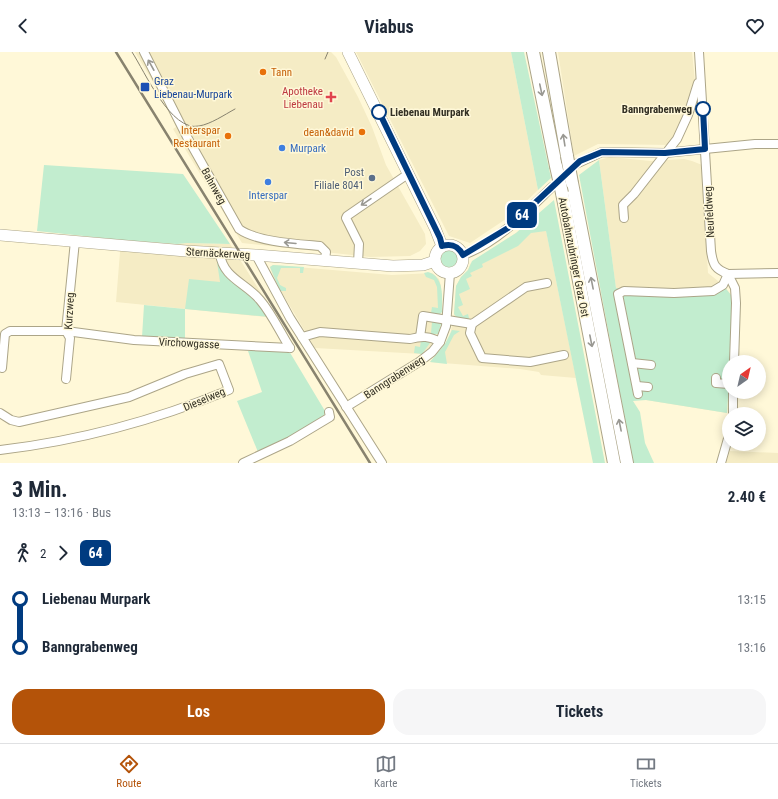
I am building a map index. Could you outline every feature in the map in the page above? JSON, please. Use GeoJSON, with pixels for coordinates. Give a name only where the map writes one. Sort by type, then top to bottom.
{"type":"FeatureCollection","features":[{"type":"Feature","properties":{"kind":"highway","name":"Autobahnzubringer Graz Ost"},"geometry":{"type":"LineString","coordinates":[[533,52],[556,166],[557,190],[614,463]]}},
{"type":"Feature","properties":{"kind":"highway","name":"Autobahnzubringer Graz Ost"},"geometry":{"type":"LineString","coordinates":[[549,52],[571,160],[572,182],[628,463]]}},
{"type":"Feature","properties":{"kind":"main road"},"geometry":{"type":"LineString","coordinates":[[348,52],[440,238],[442,246]]}},
{"type":"Feature","properties":{"kind":"main road","name":"Sternäckerweg"},"geometry":{"type":"LineString","coordinates":[[0,235],[220,254],[326,256],[358,264],[393,266],[423,265],[435,261]]}},
{"type":"Feature","properties":{"kind":"main road"},"geometry":{"type":"LineString","coordinates":[[448,244],[455,245],[460,249],[463,255],[462,265],[455,272],[443,272],[438,268],[435,261],[436,252],[442,246],[448,244]]}},
{"type":"Feature","properties":{"kind":"street","name":"Bahnweg"},"geometry":{"type":"LineString","coordinates":[[144,52],[187,137],[239,229],[245,233],[281,242],[320,246],[326,256]]}},
{"type":"Feature","properties":{"kind":"street","name":"Neufeldweg"},"geometry":{"type":"LineString","coordinates":[[699,52],[712,263],[716,269],[728,274]]}},
{"type":"Feature","properties":{"kind":"street"},"geometry":{"type":"LineString","coordinates":[[624,218],[623,205],[634,194],[677,139],[682,130],[695,97],[700,74]]}},
{"type":"Feature","properties":{"kind":"street"},"geometry":{"type":"LineString","coordinates":[[571,160],[602,152],[665,153],[755,144],[778,144]]}},
{"type":"Feature","properties":{"kind":"street"},"geometry":{"type":"LineString","coordinates":[[358,264],[359,244],[346,218],[347,216],[408,174]]}},
{"type":"Feature","properties":{"kind":"street"},"geometry":{"type":"LineString","coordinates":[[463,255],[508,228],[557,190]]}},
{"type":"Feature","properties":{"kind":"street","name":"Kurzweg"},"geometry":{"type":"LineString","coordinates":[[66,379],[70,338],[66,331],[75,242]]}},
{"type":"Feature","properties":{"kind":"street","name":"Virchowgasse"},"geometry":{"type":"LineString","coordinates":[[2,368],[5,334],[7,332],[18,330],[66,331],[134,340],[290,348],[260,300],[228,273],[221,262],[220,254]]}},
{"type":"Feature","properties":{"kind":"street"},"geometry":{"type":"LineString","coordinates":[[256,254],[290,318],[382,463]]}},
{"type":"Feature","properties":{"kind":"street","name":"Banngrabenweg"},"geometry":{"type":"LineString","coordinates":[[346,407],[419,362],[432,352],[440,342],[445,331],[447,319],[450,273]]}},
{"type":"Feature","properties":{"kind":"street"},"geometry":{"type":"LineString","coordinates":[[728,274],[778,273]]}},
{"type":"Feature","properties":{"kind":"street"},"geometry":{"type":"LineString","coordinates":[[728,274],[735,288],[734,355]]}},
{"type":"Feature","properties":{"kind":"street"},"geometry":{"type":"LineString","coordinates":[[648,388],[638,390],[618,294],[624,291],[674,293],[713,291],[723,284],[728,274]]}},
{"type":"Feature","properties":{"kind":"street"},"geometry":{"type":"LineString","coordinates":[[547,283],[526,287],[472,324],[470,333],[482,358],[530,362],[564,355]]}},
{"type":"Feature","properties":{"kind":"street"},"geometry":{"type":"LineString","coordinates":[[420,337],[423,316],[472,324]]}},
{"type":"Feature","properties":{"kind":"street"},"geometry":{"type":"LineString","coordinates":[[302,337],[320,332],[410,339],[420,337],[433,338],[440,342]]}},
{"type":"Feature","properties":{"kind":"street"},"geometry":{"type":"LineString","coordinates":[[632,363],[651,365]]}},
{"type":"Feature","properties":{"kind":"street","name":"Dieselweg"},"geometry":{"type":"LineString","coordinates":[[0,413],[15,422],[41,417],[129,396],[185,374],[219,364],[229,390],[188,407],[128,425],[65,440],[0,450]]}},
{"type":"Feature","properties":{"kind":"street"},"geometry":{"type":"LineString","coordinates":[[716,378],[716,383],[722,383]]}},
{"type":"Feature","properties":{"kind":"street"},"geometry":{"type":"LineString","coordinates":[[243,463],[279,447],[312,429],[330,417],[329,412]]}},
{"type":"Feature","properties":{"kind":"street"},"geometry":{"type":"LineString","coordinates":[[721,463],[724,451]]}},
{"type":"Feature","properties":{"kind":"shaded area","name":"Murpark"},"geometry":{"type":"Polygon","coordinates":[[[135,52],[331,52],[336,57],[358,97],[372,127],[386,165],[425,234],[426,244],[420,251],[410,256],[370,257],[242,243],[173,129],[176,127],[165,102],[135,52]]]}},
{"type":"Feature","properties":{"kind":"shaded area"},"geometry":{"type":"Polygon","coordinates":[[[356,52],[511,52],[538,190],[512,215],[470,243],[449,236],[356,52]]]}},
{"type":"Feature","properties":{"kind":"shaded area"},"geometry":{"type":"Polygon","coordinates":[[[558,52],[692,52],[696,92],[672,145],[598,144],[574,156],[558,52]]]}},
{"type":"Feature","properties":{"kind":"shaded area"},"geometry":{"type":"Polygon","coordinates":[[[610,157],[651,161],[684,159],[702,165],[708,273],[723,285],[731,295],[730,355],[722,355],[722,399],[729,399],[729,405],[728,407],[722,407],[722,412],[646,400],[633,400],[599,160],[610,157]]]}},
{"type":"Feature","properties":{"kind":"shaded area"},"geometry":{"type":"Polygon","coordinates":[[[542,211],[576,378],[541,375],[539,372],[520,369],[430,362],[450,336],[454,314],[456,286],[461,277],[468,270],[470,264],[516,233],[542,211]]]}},
{"type":"Feature","properties":{"kind":"shaded area"},"geometry":{"type":"Polygon","coordinates":[[[121,240],[177,244],[230,244],[277,318],[116,302],[121,240]]]}},
{"type":"Feature","properties":{"kind":"shaded area"},"geometry":{"type":"Polygon","coordinates":[[[273,265],[392,275],[432,273],[439,279],[441,286],[440,329],[430,347],[422,354],[315,348],[275,281],[270,267],[273,265]]]}},
{"type":"Feature","properties":{"kind":"shaded area"},"geometry":{"type":"Polygon","coordinates":[[[730,451],[778,453],[778,463],[726,463],[730,451]]]}},
{"type":"Feature","properties":{"kind":"green space"},"geometry":{"type":"Polygon","coordinates":[[[511,52],[524,52],[551,178],[538,190],[511,52]]]}},
{"type":"Feature","properties":{"kind":"green space"},"geometry":{"type":"Polygon","coordinates":[[[599,160],[616,288],[689,292],[713,291],[723,285],[731,295],[734,303],[731,355],[722,355],[722,399],[728,399],[727,407],[722,407],[722,412],[646,400],[633,401],[640,412],[645,443],[654,463],[633,463],[579,175],[599,160]]]}},
{"type":"Feature","properties":{"kind":"green space"},"geometry":{"type":"Polygon","coordinates":[[[44,165],[183,174],[230,244],[177,244],[37,231],[44,165]]]}},
{"type":"Feature","properties":{"kind":"green space"},"geometry":{"type":"Polygon","coordinates":[[[554,200],[605,463],[593,463],[546,231],[531,233],[518,246],[482,264],[483,267],[470,273],[472,276],[466,279],[470,289],[459,294],[463,305],[458,307],[463,316],[468,314],[469,318],[468,320],[457,318],[454,314],[456,286],[461,277],[468,270],[472,261],[516,233],[554,200]]]}},
{"type":"Feature","properties":{"kind":"green space"},"geometry":{"type":"Polygon","coordinates":[[[450,249],[456,252],[459,258],[458,263],[451,268],[444,267],[440,259],[444,251],[450,249]]]}},
{"type":"Feature","properties":{"kind":"green space"},"geometry":{"type":"Polygon","coordinates":[[[217,262],[225,276],[249,293],[270,317],[185,309],[189,279],[220,282],[217,262]]]}},
{"type":"Feature","properties":{"kind":"green space"},"geometry":{"type":"Polygon","coordinates":[[[273,265],[304,267],[303,273],[300,273],[300,268],[281,268],[277,278],[280,285],[286,288],[286,291],[280,291],[270,267],[273,265]]]}},
{"type":"Feature","properties":{"kind":"green space"},"geometry":{"type":"Polygon","coordinates":[[[428,272],[437,278],[440,283],[442,312],[440,314],[431,313],[432,307],[438,308],[437,287],[434,280],[426,277],[424,273],[428,272]]]}},
{"type":"Feature","properties":{"kind":"green space"},"geometry":{"type":"Polygon","coordinates":[[[144,305],[185,309],[185,340],[142,337],[144,305]]]}},
{"type":"Feature","properties":{"kind":"green space"},"geometry":{"type":"Polygon","coordinates":[[[426,320],[439,321],[441,324],[438,334],[425,334],[431,333],[432,322],[426,320]]]}},
{"type":"Feature","properties":{"kind":"green space"},"geometry":{"type":"Polygon","coordinates":[[[452,330],[460,331],[454,335],[445,352],[447,364],[430,362],[445,344],[452,330]]]}},
{"type":"Feature","properties":{"kind":"green space"},"geometry":{"type":"Polygon","coordinates":[[[421,340],[429,341],[430,343],[422,354],[414,353],[415,346],[420,347],[421,340]]]}},
{"type":"Feature","properties":{"kind":"green space"},"geometry":{"type":"Polygon","coordinates":[[[248,351],[289,351],[325,411],[324,415],[275,447],[258,452],[237,401],[262,392],[248,351]]]}},
{"type":"Feature","properties":{"kind":"tram line"},"geometry":{"type":"LineString","coordinates":[[132,52],[160,99],[179,120],[189,125],[199,126],[217,119],[235,109]]}},
{"type":"Feature","properties":{"kind":"tram line"},"geometry":{"type":"LineString","coordinates":[[325,59],[328,52]]}},
{"type":"Feature","properties":{"kind":"railway"},"geometry":{"type":"LineString","coordinates":[[116,52],[370,463]]}},
{"type":"Feature","properties":{"kind":"bus line","name":"64"},"geometry":{"type":"LineString","coordinates":[[379,112],[440,238],[442,246],[448,244],[455,245],[460,249],[463,255],[475,250],[508,228],[580,161],[602,152],[665,153],[705,149],[703,109]]}},
{"type":"Feature","properties":{"kind":"place","name":"Tann"},"geometry":{"type":"Point","coordinates":[263,72]}},
{"type":"Feature","properties":{"kind":"place","name":"Graz Liebenau-Murpark"},"geometry":{"type":"Point","coordinates":[145,87]}},
{"type":"Feature","properties":{"kind":"place","name":"Apotheke Liebenau"},"geometry":{"type":"Point","coordinates":[331,97]}},
{"type":"Feature","properties":{"kind":"place","name":"Banngrabenweg"},"geometry":{"type":"Point","coordinates":[703,109]}},
{"type":"Feature","properties":{"kind":"place","name":"Liebenau Murpark"},"geometry":{"type":"Point","coordinates":[379,112]}},
{"type":"Feature","properties":{"kind":"place","name":"dean&david"},"geometry":{"type":"Point","coordinates":[362,132]}},
{"type":"Feature","properties":{"kind":"place","name":"Interspar Restaurant"},"geometry":{"type":"Point","coordinates":[228,136]}},
{"type":"Feature","properties":{"kind":"place","name":"Murpark"},"geometry":{"type":"Point","coordinates":[282,148]}},
{"type":"Feature","properties":{"kind":"place","name":"Post Filiale 8041"},"geometry":{"type":"Point","coordinates":[372,178]}},
{"type":"Feature","properties":{"kind":"place","name":"Interspar"},"geometry":{"type":"Point","coordinates":[268,182]}}]}
